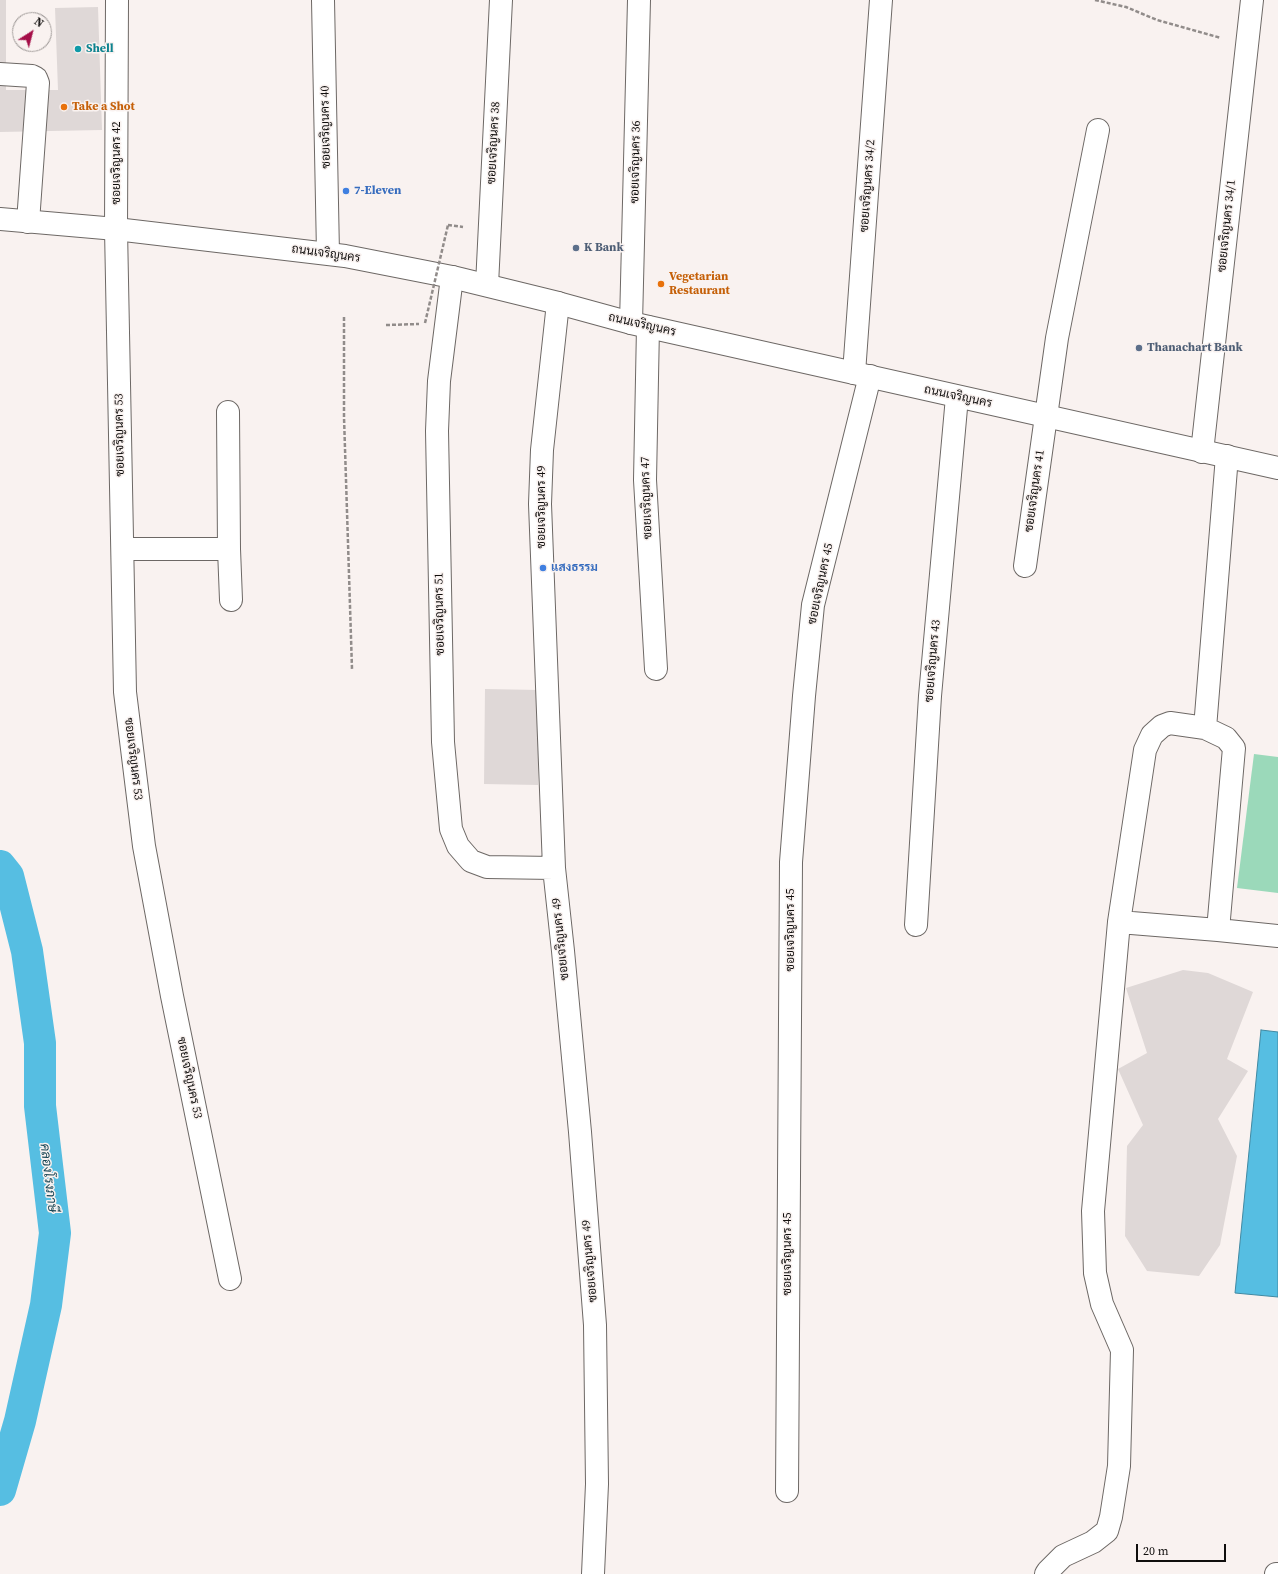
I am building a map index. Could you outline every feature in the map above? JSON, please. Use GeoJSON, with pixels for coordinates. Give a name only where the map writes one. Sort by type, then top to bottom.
{"type":"FeatureCollection","features":[{"type":"Feature","properties":{"kind":"street","name":"ซอยเจริญนคร 42"},"geometry":{"type":"LineString","coordinates":[[116,229],[117,0]]}},
{"type":"Feature","properties":{"kind":"street","name":"ซอยเจริญนคร 40"},"geometry":{"type":"LineString","coordinates":[[324,0],[328,253]]}},
{"type":"Feature","properties":{"kind":"street","name":"ซอยเจริญนคร 38"},"geometry":{"type":"LineString","coordinates":[[487,285],[502,0]]}},
{"type":"Feature","properties":{"kind":"street","name":"ซอยเจริญนคร 36"},"geometry":{"type":"LineString","coordinates":[[639,0],[640,325]]}},
{"type":"Feature","properties":{"kind":"street","name":"ซอยเจริญนคร 34/2"},"geometry":{"type":"LineString","coordinates":[[862,375],[881,0]]}},
{"type":"Feature","properties":{"kind":"street","name":"ซอยเจริญนคร 34/1"},"geometry":{"type":"LineString","coordinates":[[1202,452],[1252,0]]}},
{"type":"Feature","properties":{"kind":"street"},"geometry":{"type":"LineString","coordinates":[[0,74],[32,76],[36,78],[38,84],[28,222]]}},
{"type":"Feature","properties":{"kind":"street","name":"ซอยเจริญนคร 41"},"geometry":{"type":"LineString","coordinates":[[1025,566],[1045,416],[1061,314],[1098,130]]}},
{"type":"Feature","properties":{"kind":"street","name":"ถนนเจริญนคร"},"geometry":{"type":"LineString","coordinates":[[0,219],[116,229],[328,253],[452,277],[640,325],[1278,468]]}},
{"type":"Feature","properties":{"kind":"street","name":"ซอยเจริญนคร 53"},"geometry":{"type":"LineString","coordinates":[[116,229],[125,692],[144,846],[172,996],[230,1279]]}},
{"type":"Feature","properties":{"kind":"street","name":"ซอยเจริญนคร 51"},"geometry":{"type":"LineString","coordinates":[[452,277],[439,381],[437,431],[443,742],[451,829],[458,846],[471,861],[488,867],[554,868]]}},
{"type":"Feature","properties":{"kind":"street","name":"ซอยเจริญนคร 49"},"geometry":{"type":"LineString","coordinates":[[558,303],[542,450],[540,504],[554,868],[578,1108],[595,1325],[597,1484],[593,1574]]}},
{"type":"Feature","properties":{"kind":"street","name":"ซอยเจริญนคร 47"},"geometry":{"type":"LineString","coordinates":[[640,325],[645,480],[656,668]]}},
{"type":"Feature","properties":{"kind":"street","name":"ซอยเจริญนคร 45"},"geometry":{"type":"LineString","coordinates":[[786,1491],[791,862],[804,696],[813,605],[862,375]]}},
{"type":"Feature","properties":{"kind":"street","name":"ซอยเจริญนคร 43"},"geometry":{"type":"LineString","coordinates":[[916,925],[930,696],[957,397]]}},
{"type":"Feature","properties":{"kind":"street"},"geometry":{"type":"LineString","coordinates":[[228,412],[228,549],[231,600]]}},
{"type":"Feature","properties":{"kind":"street"},"geometry":{"type":"LineString","coordinates":[[1205,728],[1227,456]]}},
{"type":"Feature","properties":{"kind":"street"},"geometry":{"type":"LineString","coordinates":[[123,549],[228,549]]}},
{"type":"Feature","properties":{"kind":"street"},"geometry":{"type":"LineString","coordinates":[[1046,1574],[1048,1570],[1063,1556],[1093,1542],[1107,1531],[1111,1517],[1119,1466],[1122,1350],[1102,1304],[1095,1274],[1093,1211],[1118,922],[1145,750],[1152,735],[1162,726],[1170,723],[1205,728],[1226,738],[1234,748],[1218,930]]}},
{"type":"Feature","properties":{"kind":"street"},"geometry":{"type":"LineString","coordinates":[[1118,922],[1278,936]]}},
{"type":"Feature","properties":{"kind":"path"},"geometry":{"type":"LineString","coordinates":[[1095,0],[1126,7],[1157,20],[1247,46]]}},
{"type":"Feature","properties":{"kind":"path"},"geometry":{"type":"LineString","coordinates":[[386,325],[425,323],[448,224]]}},
{"type":"Feature","properties":{"kind":"path"},"geometry":{"type":"LineString","coordinates":[[344,316],[344,417],[352,669]]}},
{"type":"Feature","properties":{"kind":"green space"},"geometry":{"type":"Polygon","coordinates":[[[1254,754],[1278,757],[1278,893],[1237,888],[1254,754]]]}},
{"type":"Feature","properties":{"kind":"water"},"geometry":{"type":"Polygon","coordinates":[[[1261,1030],[1278,1032],[1278,1297],[1235,1293],[1261,1030]]]}},
{"type":"Feature","properties":{"kind":"building","name":"Shell"},"geometry":{"type":"Polygon","coordinates":[[[0,0],[6,0],[6,90],[58,90],[55,8],[98,7],[102,130],[0,132],[0,0]]]}},
{"type":"Feature","properties":{"kind":"building"},"geometry":{"type":"Polygon","coordinates":[[[485,689],[539,690],[538,785],[484,784],[485,689]]]}},
{"type":"Feature","properties":{"kind":"building"},"geometry":{"type":"Polygon","coordinates":[[[1183,970],[1208,973],[1253,992],[1227,1059],[1248,1071],[1218,1119],[1237,1156],[1220,1245],[1199,1276],[1147,1271],[1125,1236],[1127,1146],[1143,1125],[1118,1069],[1147,1053],[1126,988],[1183,970]]]}},
{"type":"Feature","properties":{"kind":"waterway","name":"คลองโรงภาษี"},"geometry":{"type":"LineString","coordinates":[[0,866],[8,876],[27,951],[40,1043],[40,1106],[55,1233],[46,1305],[20,1421],[0,1490]]}},
{"type":"Feature","properties":{"kind":"place","name":"Shell"},"geometry":{"type":"Point","coordinates":[78,49]}},
{"type":"Feature","properties":{"kind":"place","name":"Take a Shot"},"geometry":{"type":"Point","coordinates":[64,107]}},
{"type":"Feature","properties":{"kind":"place","name":"7-Eleven"},"geometry":{"type":"Point","coordinates":[346,191]}},
{"type":"Feature","properties":{"kind":"place","name":"K Bank"},"geometry":{"type":"Point","coordinates":[576,248]}},
{"type":"Feature","properties":{"kind":"place","name":"Vegetarian Restaurant"},"geometry":{"type":"Point","coordinates":[661,284]}},
{"type":"Feature","properties":{"kind":"place","name":"Thanachart Bank"},"geometry":{"type":"Point","coordinates":[1139,348]}},
{"type":"Feature","properties":{"kind":"place","name":"แสงธรรม"},"geometry":{"type":"Point","coordinates":[543,568]}}]}
